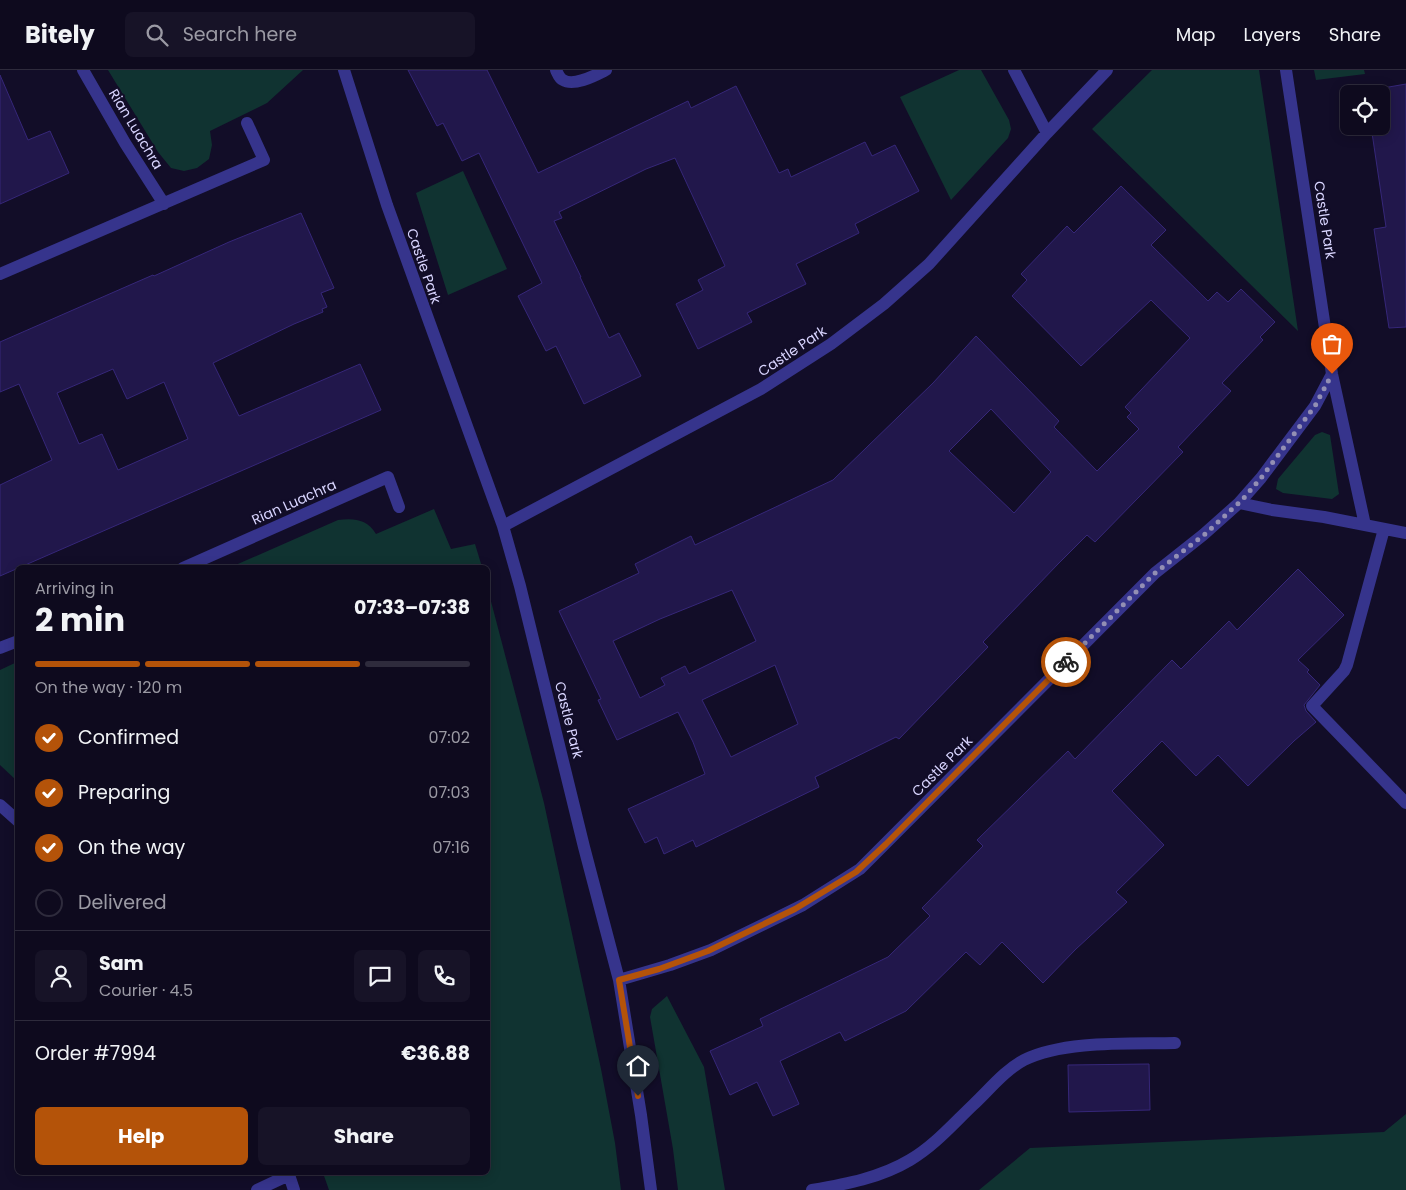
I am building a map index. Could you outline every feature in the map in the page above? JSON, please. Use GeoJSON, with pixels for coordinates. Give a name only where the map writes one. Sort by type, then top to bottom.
{"type":"FeatureCollection","features":[{"type":"Feature","properties":{"kind":"street","name":"Rian Luachra"},"geometry":{"type":"LineString","coordinates":[[83,70],[125,143],[164,204]]}},
{"type":"Feature","properties":{"kind":"street","name":"Castle Park"},"geometry":{"type":"LineString","coordinates":[[344,70],[387,205],[503,526],[520,586],[584,847],[619,980],[651,1190]]}},
{"type":"Feature","properties":{"kind":"street"},"geometry":{"type":"LineString","coordinates":[[556,70],[564,82],[570,82],[587,78],[606,70]]}},
{"type":"Feature","properties":{"kind":"street"},"geometry":{"type":"LineString","coordinates":[[1014,70],[1048,132]]}},
{"type":"Feature","properties":{"kind":"street","name":"Castle Park"},"geometry":{"type":"LineString","coordinates":[[503,526],[761,389],[831,344],[884,304],[924,269],[1107,70]]}},
{"type":"Feature","properties":{"kind":"street","name":"Castle Park"},"geometry":{"type":"LineString","coordinates":[[1286,70],[1332,374],[1365,525]]}},
{"type":"Feature","properties":{"kind":"street"},"geometry":{"type":"LineString","coordinates":[[0,274],[264,160],[247,123]]}},
{"type":"Feature","properties":{"kind":"street","name":"Castle Park"},"geometry":{"type":"LineString","coordinates":[[619,980],[662,968],[711,950],[803,905],[860,869],[1155,573],[1204,535],[1239,504],[1315,406],[1332,374]]}},
{"type":"Feature","properties":{"kind":"street","name":"Rian Luachra"},"geometry":{"type":"LineString","coordinates":[[190,565],[388,477],[400,506]]}},
{"type":"Feature","properties":{"kind":"street"},"geometry":{"type":"LineString","coordinates":[[1239,504],[1406,533]]}},
{"type":"Feature","properties":{"kind":"street"},"geometry":{"type":"LineString","coordinates":[[1384,529],[1347,665],[1344,671],[1312,706],[1406,804]]}},
{"type":"Feature","properties":{"kind":"street"},"geometry":{"type":"LineString","coordinates":[[0,648],[15,641]]}},
{"type":"Feature","properties":{"kind":"street"},"geometry":{"type":"LineString","coordinates":[[0,805],[15,818]]}},
{"type":"Feature","properties":{"kind":"street"},"geometry":{"type":"LineString","coordinates":[[812,1190],[848,1184],[872,1177],[911,1160],[936,1141],[1023,1060],[1066,1047],[1175,1043]]}},
{"type":"Feature","properties":{"kind":"street"},"geometry":{"type":"LineString","coordinates":[[257,1190],[286,1175]]}},
{"type":"Feature","properties":{"kind":"street"},"geometry":{"type":"LineString","coordinates":[[288,1175],[294,1190]]}},
{"type":"Feature","properties":{"kind":"green space"},"geometry":{"type":"Polygon","coordinates":[[[108,70],[303,70],[267,103],[210,131],[212,145],[209,159],[197,168],[184,171],[171,168],[158,152],[108,70]]]}},
{"type":"Feature","properties":{"kind":"green space"},"geometry":{"type":"Polygon","coordinates":[[[959,70],[981,70],[1009,120],[1011,129],[1008,138],[951,200],[900,97],[959,70]]]}},
{"type":"Feature","properties":{"kind":"green space"},"geometry":{"type":"Polygon","coordinates":[[[1152,70],[1259,70],[1298,331],[1092,129],[1152,70]]]}},
{"type":"Feature","properties":{"kind":"green space"},"geometry":{"type":"Polygon","coordinates":[[[1314,70],[1364,70],[1365,74],[1316,80],[1314,70]]]}},
{"type":"Feature","properties":{"kind":"green space"},"geometry":{"type":"Polygon","coordinates":[[[463,171],[507,269],[448,295],[416,193],[463,171]]]}},
{"type":"Feature","properties":{"kind":"green space"},"geometry":{"type":"Polygon","coordinates":[[[1322,432],[1330,435],[1339,494],[1332,499],[1283,493],[1276,489],[1278,479],[1315,435],[1322,432]]]}},
{"type":"Feature","properties":{"kind":"green space"},"geometry":{"type":"Polygon","coordinates":[[[434,509],[451,549],[475,544],[481,565],[236,565],[338,520],[349,519],[364,522],[376,534],[434,509]]]}},
{"type":"Feature","properties":{"kind":"green space"},"geometry":{"type":"Polygon","coordinates":[[[490,598],[544,803],[601,1069],[615,1143],[621,1190],[329,1190],[324,1175],[490,1175],[490,598]]]}},
{"type":"Feature","properties":{"kind":"green space"},"geometry":{"type":"Polygon","coordinates":[[[15,663],[15,779],[0,765],[0,670],[15,663]]]}},
{"type":"Feature","properties":{"kind":"green space"},"geometry":{"type":"Polygon","coordinates":[[[667,996],[704,1067],[725,1190],[678,1190],[673,1149],[650,1017],[652,1009],[667,996]]]}},
{"type":"Feature","properties":{"kind":"green space"},"geometry":{"type":"Polygon","coordinates":[[[1406,1114],[1406,1190],[979,1190],[1030,1148],[1384,1132],[1406,1114]]]}},
{"type":"Feature","properties":{"kind":"building"},"geometry":{"type":"Polygon","coordinates":[[[408,70],[487,70],[538,173],[688,101],[691,108],[736,86],[779,173],[788,169],[791,177],[865,142],[872,156],[895,145],[919,191],[855,224],[859,233],[796,264],[806,284],[747,313],[752,322],[698,349],[676,304],[703,290],[698,280],[725,266],[675,158],[646,169],[559,212],[562,218],[554,221],[609,338],[619,333],[641,376],[584,404],[556,346],[546,351],[518,296],[542,283],[479,153],[462,161],[443,123],[437,126],[408,70]]]}},
{"type":"Feature","properties":{"kind":"building"},"geometry":{"type":"Polygon","coordinates":[[[0,75],[28,140],[50,131],[69,173],[0,204],[0,75]]]}},
{"type":"Feature","properties":{"kind":"building"},"geometry":{"type":"Polygon","coordinates":[[[1406,84],[1406,327],[1389,328],[1374,229],[1386,227],[1372,135],[1390,135],[1390,87],[1406,84]]]}},
{"type":"Feature","properties":{"kind":"building"},"geometry":{"type":"Polygon","coordinates":[[[1121,186],[1166,230],[1151,245],[1208,301],[1217,292],[1228,302],[1241,289],[1275,322],[1260,337],[1263,340],[1222,383],[1231,391],[1178,447],[1183,452],[1095,542],[1087,535],[1058,564],[983,642],[988,647],[899,739],[896,737],[815,777],[819,787],[696,847],[693,840],[664,854],[657,837],[645,843],[628,809],[705,774],[693,742],[678,712],[617,740],[598,700],[601,699],[559,611],[639,573],[635,564],[691,536],[695,545],[833,480],[933,383],[976,336],[1059,421],[1054,427],[1097,471],[1139,429],[1127,417],[1131,413],[1125,407],[1190,338],[1151,300],[1081,366],[1012,296],[1027,280],[1021,274],[1067,226],[1074,233],[1121,186]],[[991,409],[949,451],[1014,513],[1051,472],[991,409]],[[732,590],[660,619],[613,641],[640,698],[665,685],[661,678],[685,666],[689,674],[756,641],[732,590]],[[775,665],[702,700],[731,757],[798,724],[775,665]]]}},
{"type":"Feature","properties":{"kind":"building"},"geometry":{"type":"Polygon","coordinates":[[[301,213],[334,288],[321,293],[327,307],[322,309],[323,312],[213,363],[239,416],[360,364],[381,410],[25,565],[15,565],[15,569],[0,576],[0,485],[52,460],[19,384],[0,392],[0,342],[229,242],[301,213]],[[113,369],[57,393],[79,444],[102,434],[118,470],[188,439],[164,382],[127,399],[113,369]]]}},
{"type":"Feature","properties":{"kind":"building"},"geometry":{"type":"Polygon","coordinates":[[[1298,569],[1344,615],[1298,660],[1309,670],[1307,672],[1320,685],[1304,705],[1306,711],[1316,722],[1248,786],[1218,755],[1196,776],[1162,741],[1112,791],[1164,845],[1116,892],[1127,902],[1076,949],[1043,983],[1002,942],[980,965],[966,952],[906,1011],[845,1041],[840,1032],[780,1061],[799,1104],[773,1116],[757,1082],[730,1095],[710,1051],[763,1026],[760,1019],[888,957],[930,916],[922,908],[983,846],[977,840],[1068,751],[1075,759],[1172,660],[1181,669],[1229,621],[1237,630],[1298,569]]]}},
{"type":"Feature","properties":{"kind":"building"},"geometry":{"type":"Polygon","coordinates":[[[1149,1064],[1150,1110],[1069,1112],[1068,1065],[1149,1064]]]}},
{"type":"Feature","properties":{"kind":"way so far"},"geometry":{"type":"LineString","coordinates":[[1066,662],[1155,573],[1204,535],[1242,500],[1261,478],[1315,406],[1332,374]]}},
{"type":"Feature","properties":{"kind":"route"},"geometry":{"type":"LineString","coordinates":[[638,1096],[619,980],[659,969],[711,950],[803,905],[856,872],[1066,662]]}}]}
